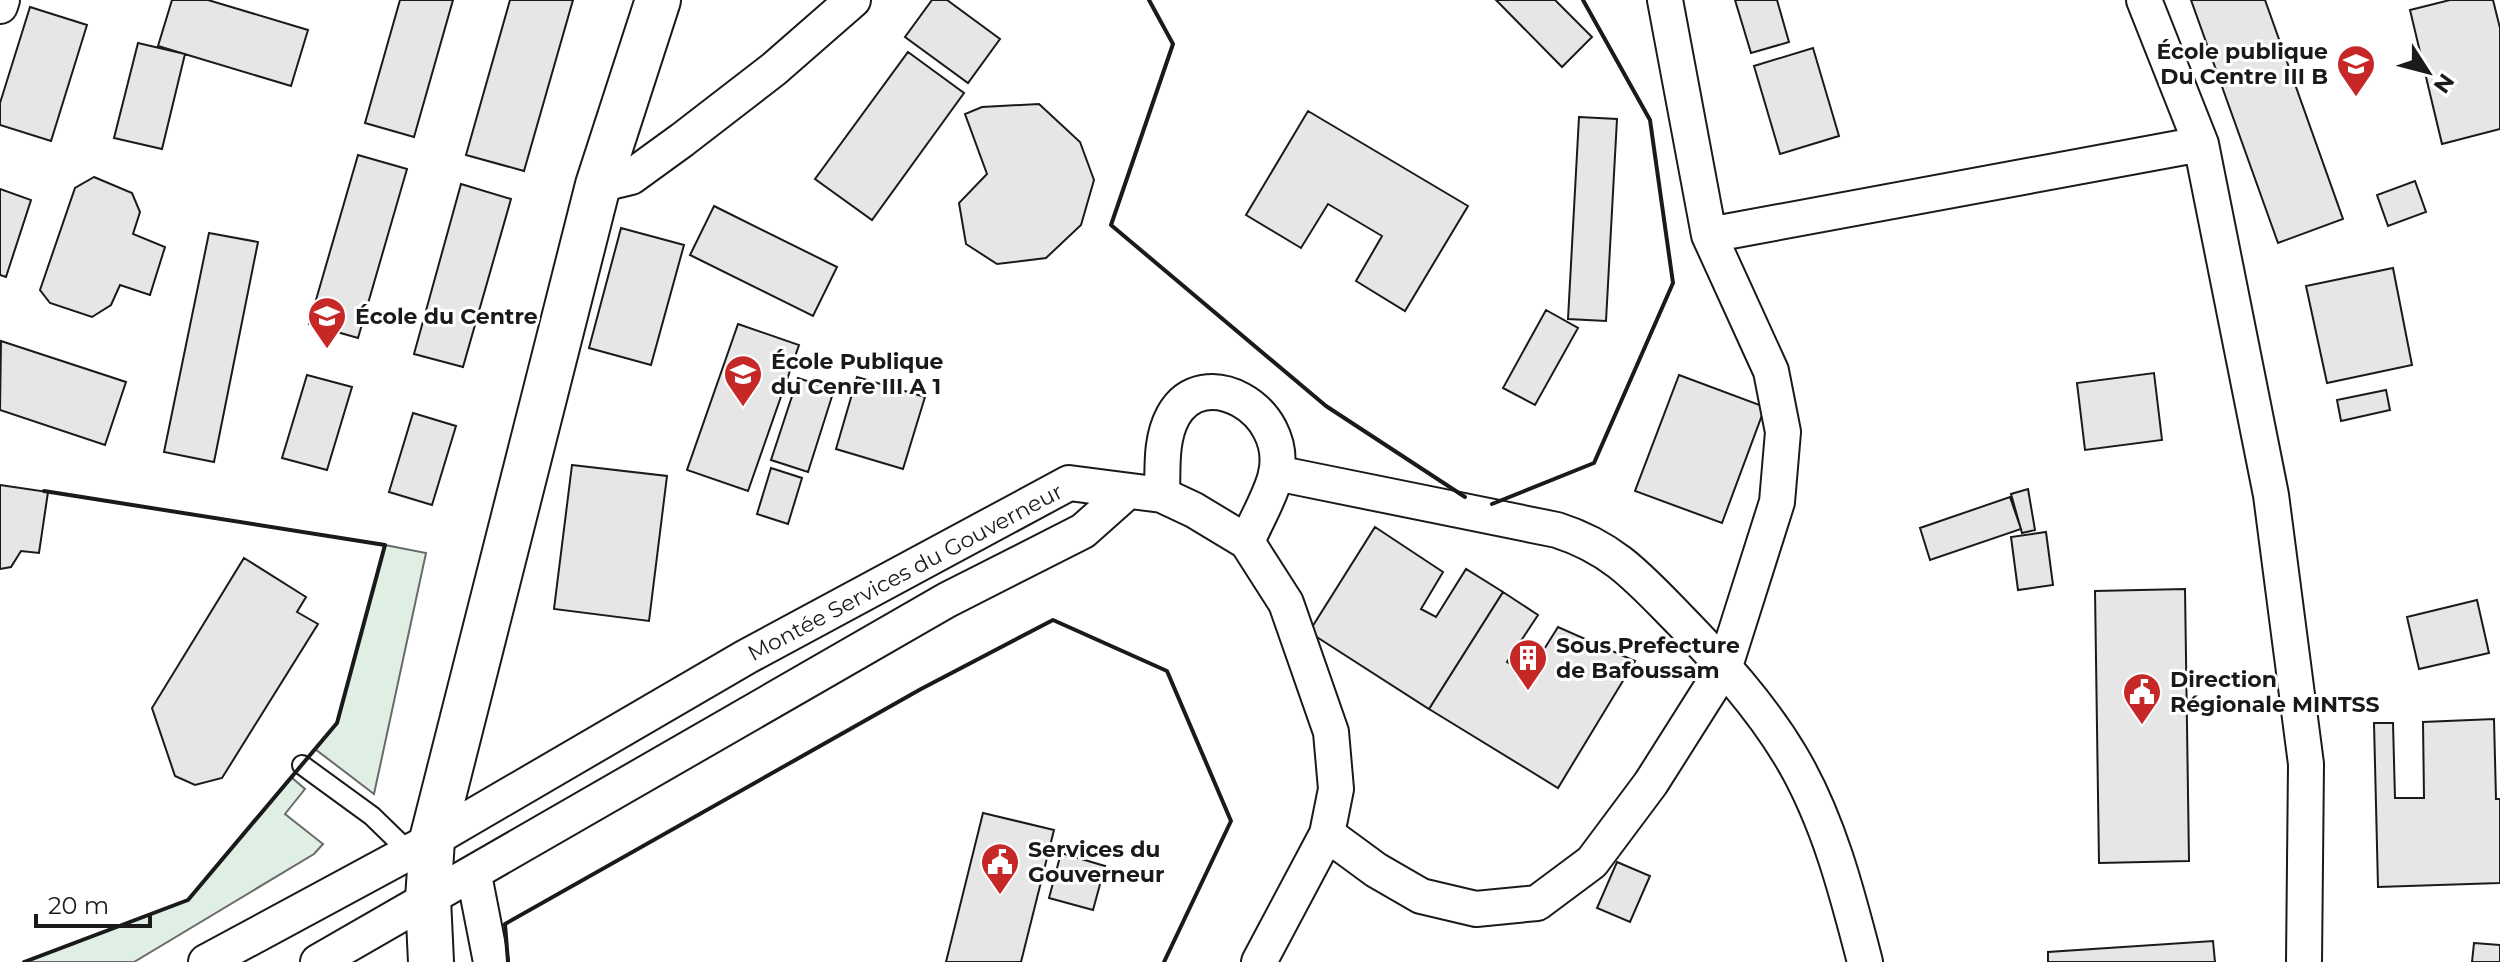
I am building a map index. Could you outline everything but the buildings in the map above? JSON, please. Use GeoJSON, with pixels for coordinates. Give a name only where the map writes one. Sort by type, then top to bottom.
{"type":"FeatureCollection","features":[{"type":"Feature","properties":{"kind":"street"},"geometry":{"type":"LineString","coordinates":[[431,962],[428,899],[420,845],[598,185],[658,0]]}},
{"type":"Feature","properties":{"kind":"street"},"geometry":{"type":"LineString","coordinates":[[598,185],[631,177],[774,69],[853,0]]}},
{"type":"Feature","properties":{"kind":"street"},"geometry":{"type":"LineString","coordinates":[[1327,834],[1376,870],[1421,896],[1476,909],[1537,903],[1592,862],[1651,783],[1725,666],[1777,502],[1783,432],[1771,371],[1709,235],[1665,0]]}},
{"type":"Feature","properties":{"kind":"street"},"geometry":{"type":"LineString","coordinates":[[2144,0],[2201,144],[2271,495],[2306,764],[2304,962]]}},
{"type":"Feature","properties":{"kind":"street"},"geometry":{"type":"LineString","coordinates":[[1709,235],[2201,144]]}},
{"type":"Feature","properties":{"kind":"street"},"geometry":{"type":"LineString","coordinates":[[1162,495],[1163,445],[1173,417],[1185,401],[1198,394],[1218,392],[1245,401],[1263,414],[1275,439],[1276,473],[1247,542]]}},
{"type":"Feature","properties":{"kind":"street"},"geometry":{"type":"LineString","coordinates":[[1276,473],[1557,530],[1590,541],[1622,561],[1725,666],[1791,755],[1842,872],[1865,962]]}},
{"type":"Feature","properties":{"kind":"street","name":"Montée Services du Gouverneur"},"geometry":{"type":"LineString","coordinates":[[206,962],[420,845],[746,657],[1069,483],[1128,491]]}},
{"type":"Feature","properties":{"kind":"street"},"geometry":{"type":"LineString","coordinates":[[1128,491],[1162,495],[1247,542],[1286,603],[1331,732],[1336,789],[1327,834],[1259,962]]}},
{"type":"Feature","properties":{"kind":"street","name":"Montée Services du Gouverneur"},"geometry":{"type":"LineString","coordinates":[[318,962],[474,875],[947,600],[1083,531],[1128,491]]}},
{"type":"Feature","properties":{"kind":"street"},"geometry":{"type":"LineString","coordinates":[[474,875],[491,962]]}},
{"type":"Feature","properties":{"kind":"lane"},"geometry":{"type":"LineString","coordinates":[[302,765],[372,816],[420,845]]}},
{"type":"Feature","properties":{"kind":"green space"},"geometry":{"type":"Polygon","coordinates":[[[385,545],[426,553],[374,794],[315,749],[337,723],[385,545]]]}},
{"type":"Feature","properties":{"kind":"green space"},"geometry":{"type":"Polygon","coordinates":[[[291,777],[305,789],[285,814],[323,844],[314,854],[134,962],[24,962],[188,900],[291,777]]]}},
{"type":"Feature","properties":{"kind":"wall"},"geometry":{"type":"LineString","coordinates":[[1149,0],[1173,44],[1111,225],[1326,406],[1465,497]]}},
{"type":"Feature","properties":{"kind":"wall"},"geometry":{"type":"LineString","coordinates":[[1492,504],[1594,463],[1673,283],[1650,120],[1583,0]]}},
{"type":"Feature","properties":{"kind":"wall"},"geometry":{"type":"LineString","coordinates":[[24,962],[188,900],[337,723],[385,545],[44,491]]}},
{"type":"Feature","properties":{"kind":"wall"},"geometry":{"type":"LineString","coordinates":[[508,962],[505,924],[921,689],[1053,620],[1167,671],[1231,821],[1164,962]]}},
{"type":"Feature","properties":{"kind":"place","name":"École publique Du Centre III B"},"geometry":{"type":"Point","coordinates":[2356,98]}},
{"type":"Feature","properties":{"kind":"place","name":"École du Centre"},"geometry":{"type":"Point","coordinates":[327,350]}},
{"type":"Feature","properties":{"kind":"place","name":"École Publique du Cenre III A 1"},"geometry":{"type":"Point","coordinates":[743,408]}},
{"type":"Feature","properties":{"kind":"place","name":"Sous Prefecture de Bafoussam"},"geometry":{"type":"Point","coordinates":[1528,692]}},
{"type":"Feature","properties":{"kind":"place","name":"Direction Régionale MINTSS"},"geometry":{"type":"Point","coordinates":[2142,726]}},
{"type":"Feature","properties":{"kind":"place","name":"Services du Gouverneur"},"geometry":{"type":"Point","coordinates":[1000,896]}}]}
